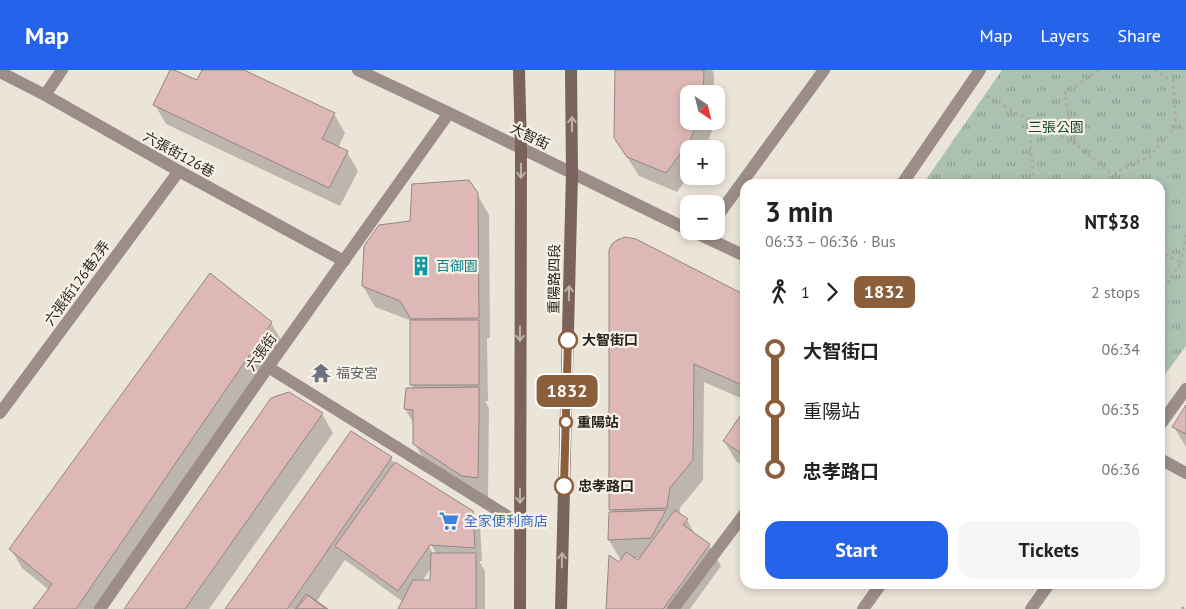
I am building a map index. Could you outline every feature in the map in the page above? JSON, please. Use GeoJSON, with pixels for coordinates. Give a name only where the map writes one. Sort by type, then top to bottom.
{"type":"FeatureCollection","features":[{"type":"Feature","properties":{"kind":"main road"},"geometry":{"type":"LineString","coordinates":[[519,70],[520,609]]}},
{"type":"Feature","properties":{"kind":"main road","name":"重陽路四段"},"geometry":{"type":"LineString","coordinates":[[561,609],[572,173],[571,70]]}},
{"type":"Feature","properties":{"kind":"street"},"geometry":{"type":"LineString","coordinates":[[44,94],[62,70]]}},
{"type":"Feature","properties":{"kind":"street","name":"大智街"},"geometry":{"type":"LineString","coordinates":[[358,70],[680,224]]}},
{"type":"Feature","properties":{"kind":"street"},"geometry":{"type":"LineString","coordinates":[[744,179],[824,70]]}},
{"type":"Feature","properties":{"kind":"street"},"geometry":{"type":"LineString","coordinates":[[905,179],[980,70]]}},
{"type":"Feature","properties":{"kind":"street","name":"六張街126巷"},"geometry":{"type":"LineString","coordinates":[[0,72],[44,94],[179,172],[344,261]]}},
{"type":"Feature","properties":{"kind":"street","name":"六張街"},"geometry":{"type":"LineString","coordinates":[[100,609],[449,113]]}},
{"type":"Feature","properties":{"kind":"street","name":"六張街126巷2弄"},"geometry":{"type":"LineString","coordinates":[[0,413],[179,172]]}},
{"type":"Feature","properties":{"kind":"street"},"geometry":{"type":"LineString","coordinates":[[725,206],[740,185]]}},
{"type":"Feature","properties":{"kind":"street","name":"大智街"},"geometry":{"type":"LineString","coordinates":[[714,240],[740,253]]}},
{"type":"Feature","properties":{"kind":"street"},"geometry":{"type":"LineString","coordinates":[[268,368],[520,524]]}},
{"type":"Feature","properties":{"kind":"street"},"geometry":{"type":"LineString","coordinates":[[1165,418],[1186,389]]}},
{"type":"Feature","properties":{"kind":"street"},"geometry":{"type":"LineString","coordinates":[[1165,462],[1186,473]]}},
{"type":"Feature","properties":{"kind":"street"},"geometry":{"type":"LineString","coordinates":[[673,609],[740,520]]}},
{"type":"Feature","properties":{"kind":"street"},"geometry":{"type":"LineString","coordinates":[[863,609],[877,589]]}},
{"type":"Feature","properties":{"kind":"street"},"geometry":{"type":"LineString","coordinates":[[1031,609],[1045,589]]}},
{"type":"Feature","properties":{"kind":"path"},"geometry":{"type":"LineString","coordinates":[[1076,144],[1064,94],[1099,70]]}},
{"type":"Feature","properties":{"kind":"path"},"geometry":{"type":"LineString","coordinates":[[1110,179],[1112,174],[1150,157],[1176,126],[1173,81],[1155,70]]}},
{"type":"Feature","properties":{"kind":"path"},"geometry":{"type":"LineString","coordinates":[[969,85],[1029,120],[1076,144],[1112,174]]}},
{"type":"Feature","properties":{"kind":"path"},"geometry":{"type":"LineString","coordinates":[[1029,120],[1034,179]]}},
{"type":"Feature","properties":{"kind":"path"},"geometry":{"type":"LineString","coordinates":[[1176,126],[1186,130]]}},
{"type":"Feature","properties":{"kind":"path"},"geometry":{"type":"LineString","coordinates":[[1165,286],[1181,263],[1186,235]]}},
{"type":"Feature","properties":{"kind":"path"},"geometry":{"type":"LineString","coordinates":[[1165,254],[1181,263]]}},
{"type":"Feature","properties":{"kind":"path"},"geometry":{"type":"LineString","coordinates":[[1182,609],[1186,604]]}},
{"type":"Feature","properties":{"kind":"green space","name":"三張公園"},"geometry":{"type":"Polygon","coordinates":[[[1002,70],[1186,70],[1186,346],[1165,374],[1165,179],[926,179],[1002,70]]]}},
{"type":"Feature","properties":{"kind":"building"},"geometry":{"type":"Polygon","coordinates":[[[170,70],[197,80],[202,70],[244,70],[335,113],[322,139],[348,151],[329,188],[153,105],[170,70]]]}},
{"type":"Feature","properties":{"kind":"building"},"geometry":{"type":"Polygon","coordinates":[[[615,70],[704,70],[703,85],[680,85],[680,130],[694,130],[690,140],[680,140],[680,154],[666,173],[627,157],[614,138],[615,70]]]}},
{"type":"Feature","properties":{"kind":"building","name":"百御園"},"geometry":{"type":"Polygon","coordinates":[[[469,180],[478,193],[479,318],[411,319],[400,301],[362,286],[364,246],[379,225],[410,221],[412,184],[469,180]]]}},
{"type":"Feature","properties":{"kind":"building"},"geometry":{"type":"Polygon","coordinates":[[[625,237],[636,239],[740,292],[740,384],[694,364],[693,460],[670,488],[667,508],[609,510],[609,250],[617,240],[625,237]]]}},
{"type":"Feature","properties":{"kind":"building"},"geometry":{"type":"Polygon","coordinates":[[[210,273],[272,322],[76,609],[33,609],[52,584],[9,549],[210,273]]]}},
{"type":"Feature","properties":{"kind":"building"},"geometry":{"type":"Polygon","coordinates":[[[410,320],[479,320],[479,385],[410,385],[410,320]]]}},
{"type":"Feature","properties":{"kind":"building"},"geometry":{"type":"Polygon","coordinates":[[[479,387],[478,478],[462,476],[413,444],[413,410],[404,409],[406,388],[479,387]]]}},
{"type":"Feature","properties":{"kind":"building"},"geometry":{"type":"Polygon","coordinates":[[[289,392],[323,413],[185,609],[124,609],[271,398],[289,392]]]}},
{"type":"Feature","properties":{"kind":"building"},"geometry":{"type":"Polygon","coordinates":[[[1186,405],[1186,434],[1172,427],[1186,405]]]}},
{"type":"Feature","properties":{"kind":"building"},"geometry":{"type":"Polygon","coordinates":[[[740,416],[740,453],[723,441],[740,416]]]}},
{"type":"Feature","properties":{"kind":"building"},"geometry":{"type":"Polygon","coordinates":[[[351,431],[392,457],[287,609],[225,609],[351,431]]]}},
{"type":"Feature","properties":{"kind":"building"},"geometry":{"type":"Polygon","coordinates":[[[395,462],[473,511],[475,548],[430,545],[398,591],[335,546],[395,462]]]}},
{"type":"Feature","properties":{"kind":"building"},"geometry":{"type":"Polygon","coordinates":[[[666,510],[651,538],[608,540],[609,512],[666,510]]]}},
{"type":"Feature","properties":{"kind":"building"},"geometry":{"type":"Polygon","coordinates":[[[675,510],[688,519],[683,525],[710,544],[663,609],[606,609],[609,555],[619,562],[626,552],[638,560],[675,510]]]}},
{"type":"Feature","properties":{"kind":"building"},"geometry":{"type":"Polygon","coordinates":[[[431,553],[476,553],[476,609],[398,609],[413,580],[430,580],[431,553]]]}},
{"type":"Feature","properties":{"kind":"building"},"geometry":{"type":"Polygon","coordinates":[[[306,594],[326,609],[295,609],[306,594]]]}},
{"type":"Feature","properties":{"kind":"building"},"geometry":{"type":"Polygon","coordinates":[[[308,595],[328,609],[296,609],[308,595]]]}},
{"type":"Feature","properties":{"kind":"bus line","name":"1832"},"geometry":{"type":"LineString","coordinates":[[564,486],[568,340]]}},
{"type":"Feature","properties":{"kind":"place","name":"百御園"},"geometry":{"type":"Point","coordinates":[421,266]}},
{"type":"Feature","properties":{"kind":"place","name":"大智街口"},"geometry":{"type":"Point","coordinates":[568,340]}},
{"type":"Feature","properties":{"kind":"place","name":"福安宮"},"geometry":{"type":"Point","coordinates":[321,373]}},
{"type":"Feature","properties":{"kind":"place","name":"重陽站"},"geometry":{"type":"Point","coordinates":[566,422]}},
{"type":"Feature","properties":{"kind":"place","name":"忠孝路口"},"geometry":{"type":"Point","coordinates":[564,486]}},
{"type":"Feature","properties":{"kind":"place","name":"全家便利商店"},"geometry":{"type":"Point","coordinates":[449,521]}}]}
